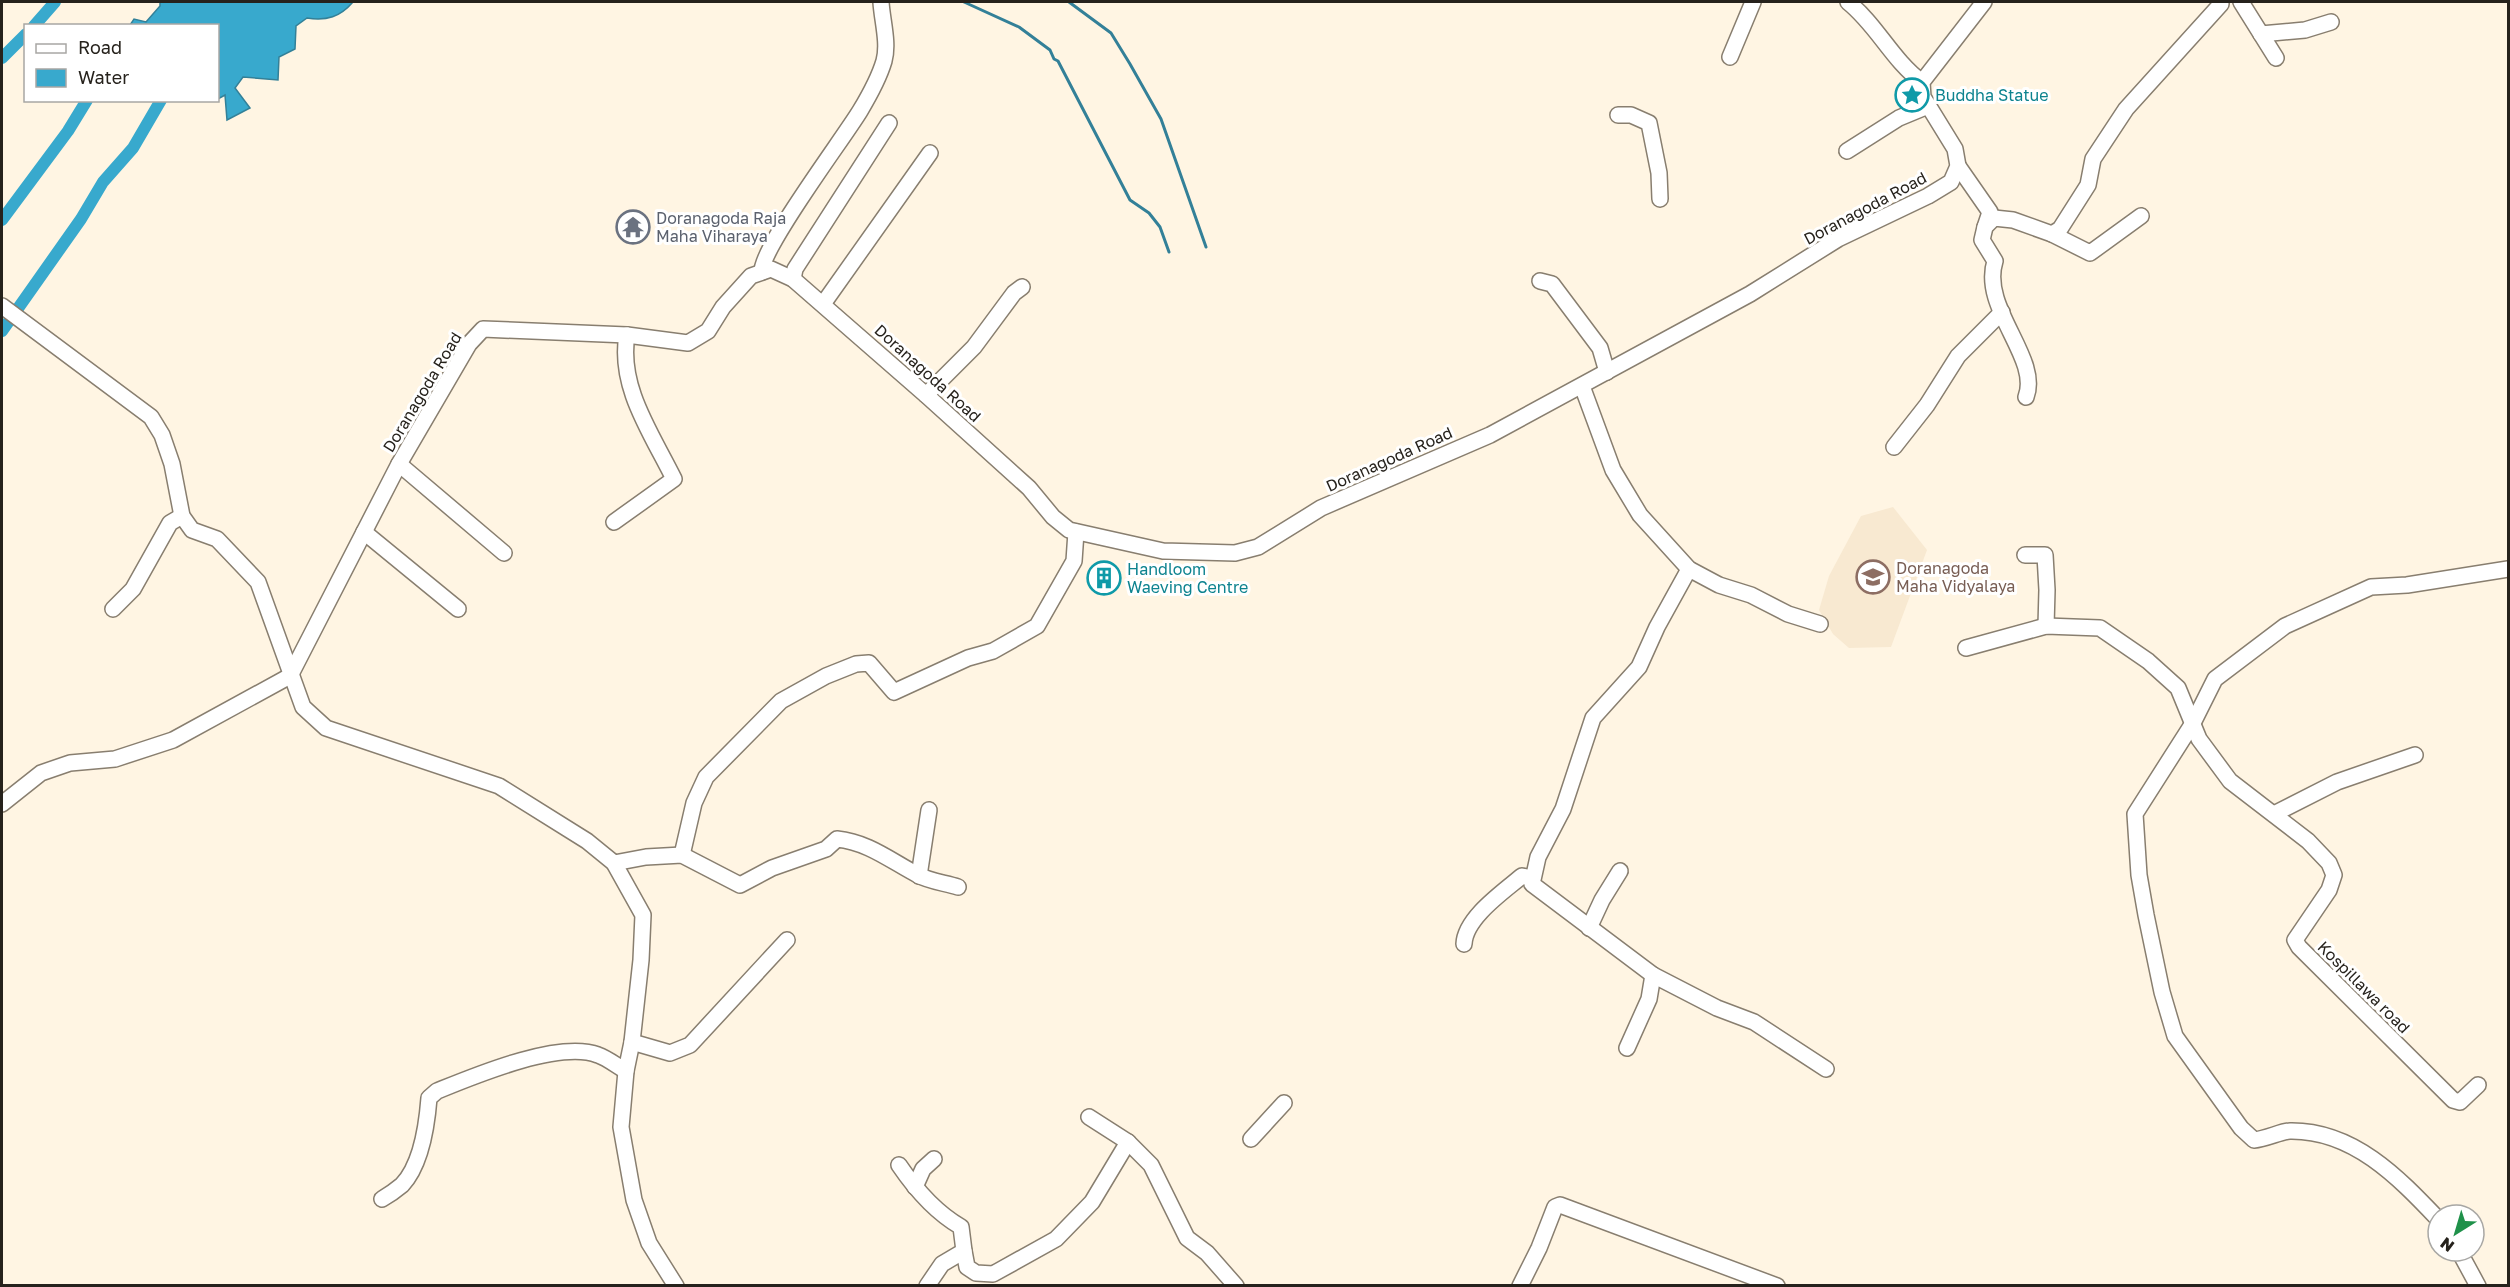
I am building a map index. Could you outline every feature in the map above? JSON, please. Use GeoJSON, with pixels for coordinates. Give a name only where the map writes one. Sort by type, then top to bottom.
{"type":"FeatureCollection","features":[{"type":"Feature","properties":{"kind":"street"},"geometry":{"type":"LineString","coordinates":[[762,272],[761,264],[777,235],[861,110],[878,76],[884,59],[885,45],[880,2]]}},
{"type":"Feature","properties":{"kind":"street"},"geometry":{"type":"LineString","coordinates":[[1730,57],[1753,2]]}},
{"type":"Feature","properties":{"kind":"street"},"geometry":{"type":"LineString","coordinates":[[1848,2],[1858,9],[1888,49],[1923,82]]}},
{"type":"Feature","properties":{"kind":"street"},"geometry":{"type":"LineString","coordinates":[[1984,2],[1923,82],[1923,97],[1955,149],[1958,166],[1990,212],[1982,240],[1995,261],[1992,272],[1995,301],[2024,363],[2029,389],[2026,398]]}},
{"type":"Feature","properties":{"kind":"street"},"geometry":{"type":"LineString","coordinates":[[2241,2],[2277,58]]}},
{"type":"Feature","properties":{"kind":"street"},"geometry":{"type":"LineString","coordinates":[[2052,234],[2060,229],[2088,185],[2093,159],[2126,109],[2221,4]]}},
{"type":"Feature","properties":{"kind":"street"},"geometry":{"type":"LineString","coordinates":[[2260,34],[2305,30],[2331,22]]}},
{"type":"Feature","properties":{"kind":"street"},"geometry":{"type":"LineString","coordinates":[[1847,151],[1899,118],[1928,106]]}},
{"type":"Feature","properties":{"kind":"street"},"geometry":{"type":"LineString","coordinates":[[1618,115],[1631,115],[1649,123],[1659,173],[1660,199]]}},
{"type":"Feature","properties":{"kind":"street"},"geometry":{"type":"LineString","coordinates":[[793,279],[795,269],[889,123]]}},
{"type":"Feature","properties":{"kind":"street"},"geometry":{"type":"LineString","coordinates":[[823,304],[930,153]]}},
{"type":"Feature","properties":{"kind":"street","name":"Doranagoda Road"},"geometry":{"type":"LineString","coordinates":[[290,676],[399,464],[469,344],[483,329],[627,335],[688,343],[708,331],[723,307],[751,276],[771,269],[793,279],[926,394],[1029,488],[1053,517],[1068,530],[1163,551],[1234,553],[1258,547],[1321,508],[1490,435],[1582,386],[1750,294],[1838,239],[1928,196],[1951,182],[1958,166]]}},
{"type":"Feature","properties":{"kind":"street"},"geometry":{"type":"LineString","coordinates":[[1985,227],[1994,218],[2013,220],[2052,234],[2090,253],[2141,216]]}},
{"type":"Feature","properties":{"kind":"street"},"geometry":{"type":"LineString","coordinates":[[1540,281],[1552,284],[1600,348],[1606,372]]}},
{"type":"Feature","properties":{"kind":"street"},"geometry":{"type":"LineString","coordinates":[[926,394],[974,347],[1014,293],[1022,287]]}},
{"type":"Feature","properties":{"kind":"street"},"geometry":{"type":"LineString","coordinates":[[2,306],[151,417],[162,435],[172,464],[182,516],[192,530],[217,539],[258,582],[303,707],[326,728],[499,786],[587,841],[614,862],[643,915],[641,960],[621,1127],[634,1200],[649,1243],[676,1286]]}},
{"type":"Feature","properties":{"kind":"street"},"geometry":{"type":"LineString","coordinates":[[1894,447],[1927,405],[1959,356],[2002,312]]}},
{"type":"Feature","properties":{"kind":"street"},"geometry":{"type":"LineString","coordinates":[[614,522],[674,479],[632,394],[624,353],[627,335]]}},
{"type":"Feature","properties":{"kind":"street"},"geometry":{"type":"LineString","coordinates":[[1582,386],[1612,470],[1640,515],[1689,569],[1719,585],[1751,594],[1788,614],[1820,624]]}},
{"type":"Feature","properties":{"kind":"street"},"geometry":{"type":"LineString","coordinates":[[399,464],[504,553]]}},
{"type":"Feature","properties":{"kind":"street"},"geometry":{"type":"LineString","coordinates":[[113,609],[133,590],[170,522],[182,516]]}},
{"type":"Feature","properties":{"kind":"street"},"geometry":{"type":"LineString","coordinates":[[364,532],[458,609]]}},
{"type":"Feature","properties":{"kind":"street"},"geometry":{"type":"LineString","coordinates":[[682,855],[694,802],[706,777],[781,701],[826,676],[856,664],[869,663],[894,692],[968,658],[993,651],[1037,626],[1074,561],[1076,532]]}},
{"type":"Feature","properties":{"kind":"street"},"geometry":{"type":"LineString","coordinates":[[2025,555],[2045,555],[2046,626]]}},
{"type":"Feature","properties":{"kind":"street"},"geometry":{"type":"LineString","coordinates":[[1689,569],[1657,627],[1639,667],[1593,718],[1563,810],[1538,857],[1532,884],[1653,975],[1717,1008],[1754,1022],[1826,1069]]}},
{"type":"Feature","properties":{"kind":"street"},"geometry":{"type":"LineString","coordinates":[[2426,1206],[2398,1176],[2363,1152],[2323,1136],[2288,1131],[2254,1140],[2241,1128],[2175,1036],[2153,949],[2139,875],[2135,814],[2193,723],[2215,679],[2285,626],[2370,588],[2407,585],[2508,569]]}},
{"type":"Feature","properties":{"kind":"street","name":"Kospillawa road"},"geometry":{"type":"LineString","coordinates":[[1966,648],[2046,626],[2100,628],[2148,661],[2178,688],[2206,749],[2230,781],[2308,841],[2329,863],[2334,875],[2329,890],[2295,940],[2298,947],[2453,1100],[2460,1102],[2478,1084]]}},
{"type":"Feature","properties":{"kind":"street"},"geometry":{"type":"LineString","coordinates":[[2,804],[41,773],[69,764],[115,759],[173,740],[290,676]]}},
{"type":"Feature","properties":{"kind":"street"},"geometry":{"type":"LineString","coordinates":[[2274,814],[2337,782],[2415,755]]}},
{"type":"Feature","properties":{"kind":"street"},"geometry":{"type":"LineString","coordinates":[[919,876],[928,810]]}},
{"type":"Feature","properties":{"kind":"street"},"geometry":{"type":"LineString","coordinates":[[614,862],[646,856],[682,855],[740,885],[772,868],[826,849],[837,839],[849,840],[887,855],[919,876],[958,887]]}},
{"type":"Feature","properties":{"kind":"street"},"geometry":{"type":"LineString","coordinates":[[1589,928],[1602,900],[1620,871]]}},
{"type":"Feature","properties":{"kind":"street"},"geometry":{"type":"LineString","coordinates":[[1464,944],[1464,933],[1486,907],[1522,876],[1532,878]]}},
{"type":"Feature","properties":{"kind":"street"},"geometry":{"type":"LineString","coordinates":[[632,1042],[670,1053],[690,1045],[787,940]]}},
{"type":"Feature","properties":{"kind":"street"},"geometry":{"type":"LineString","coordinates":[[1627,1048],[1649,999],[1653,975]]}},
{"type":"Feature","properties":{"kind":"street"},"geometry":{"type":"LineString","coordinates":[[382,1199],[402,1185],[412,1171],[427,1126],[429,1098],[436,1091],[511,1062],[571,1052],[597,1054],[626,1071]]}},
{"type":"Feature","properties":{"kind":"street"},"geometry":{"type":"LineString","coordinates":[[1251,1139],[1284,1103]]}},
{"type":"Feature","properties":{"kind":"street"},"geometry":{"type":"LineString","coordinates":[[1089,1117],[1128,1142],[1150,1165],[1187,1238],[1208,1253],[1236,1286]]}},
{"type":"Feature","properties":{"kind":"street"},"geometry":{"type":"LineString","coordinates":[[899,1165],[915,1187],[945,1218],[961,1227],[967,1266],[976,1273],[993,1274],[1056,1239],[1092,1202],[1128,1142]]}},
{"type":"Feature","properties":{"kind":"street"},"geometry":{"type":"LineString","coordinates":[[915,1187],[923,1169],[934,1159]]}},
{"type":"Feature","properties":{"kind":"street"},"geometry":{"type":"LineString","coordinates":[[1520,1286],[1539,1248],[1555,1207],[1560,1205],[1777,1286]]}},
{"type":"Feature","properties":{"kind":"street"},"geometry":{"type":"LineString","coordinates":[[927,1286],[942,1264],[964,1251]]}},
{"type":"Feature","properties":{"kind":"street"},"geometry":{"type":"LineString","coordinates":[[2465,1263],[2478,1286]]}},
{"type":"Feature","properties":{"kind":"shaded area","name":"Doranagoda Maha Vidyalaya"},"geometry":{"type":"Polygon","coordinates":[[[1893,507],[1927,550],[1891,647],[1849,648],[1833,634],[1819,610],[1829,576],[1861,516],[1893,507]]]}},
{"type":"Feature","properties":{"kind":"water"},"geometry":{"type":"Polygon","coordinates":[[[160,2],[353,2],[333,17],[307,18],[296,26],[295,49],[279,57],[278,80],[243,77],[235,88],[250,108],[227,120],[225,95],[219,98],[219,24],[131,24],[134,19],[146,22],[160,6],[160,2]]]}},
{"type":"Feature","properties":{"kind":"waterway"},"geometry":{"type":"LineString","coordinates":[[36,24],[55,2]]}},
{"type":"Feature","properties":{"kind":"waterway"},"geometry":{"type":"LineString","coordinates":[[964,2],[1019,27],[1050,50],[1054,59],[1058,61],[1130,200],[1149,213],[1160,227],[1169,252]]}},
{"type":"Feature","properties":{"kind":"waterway"},"geometry":{"type":"LineString","coordinates":[[1069,2],[1111,33],[1161,119],[1206,247]]}},
{"type":"Feature","properties":{"kind":"waterway"},"geometry":{"type":"LineString","coordinates":[[2,58],[24,36]]}},
{"type":"Feature","properties":{"kind":"waterway"},"geometry":{"type":"LineString","coordinates":[[2,220],[68,131],[86,102]]}},
{"type":"Feature","properties":{"kind":"waterway"},"geometry":{"type":"LineString","coordinates":[[2,331],[81,219],[103,182],[133,148],[160,102]]}},
{"type":"Feature","properties":{"kind":"place","name":"Buddha Statue"},"geometry":{"type":"Point","coordinates":[1912,95]}},
{"type":"Feature","properties":{"kind":"place","name":"Doranagoda Raja Maha Viharaya"},"geometry":{"type":"Point","coordinates":[633,227]}},
{"type":"Feature","properties":{"kind":"place","name":"Doranagoda Maha Vidyalaya"},"geometry":{"type":"Point","coordinates":[1873,577]}},
{"type":"Feature","properties":{"kind":"place","name":"Handloom Waeving Centre"},"geometry":{"type":"Point","coordinates":[1104,578]}}]}
